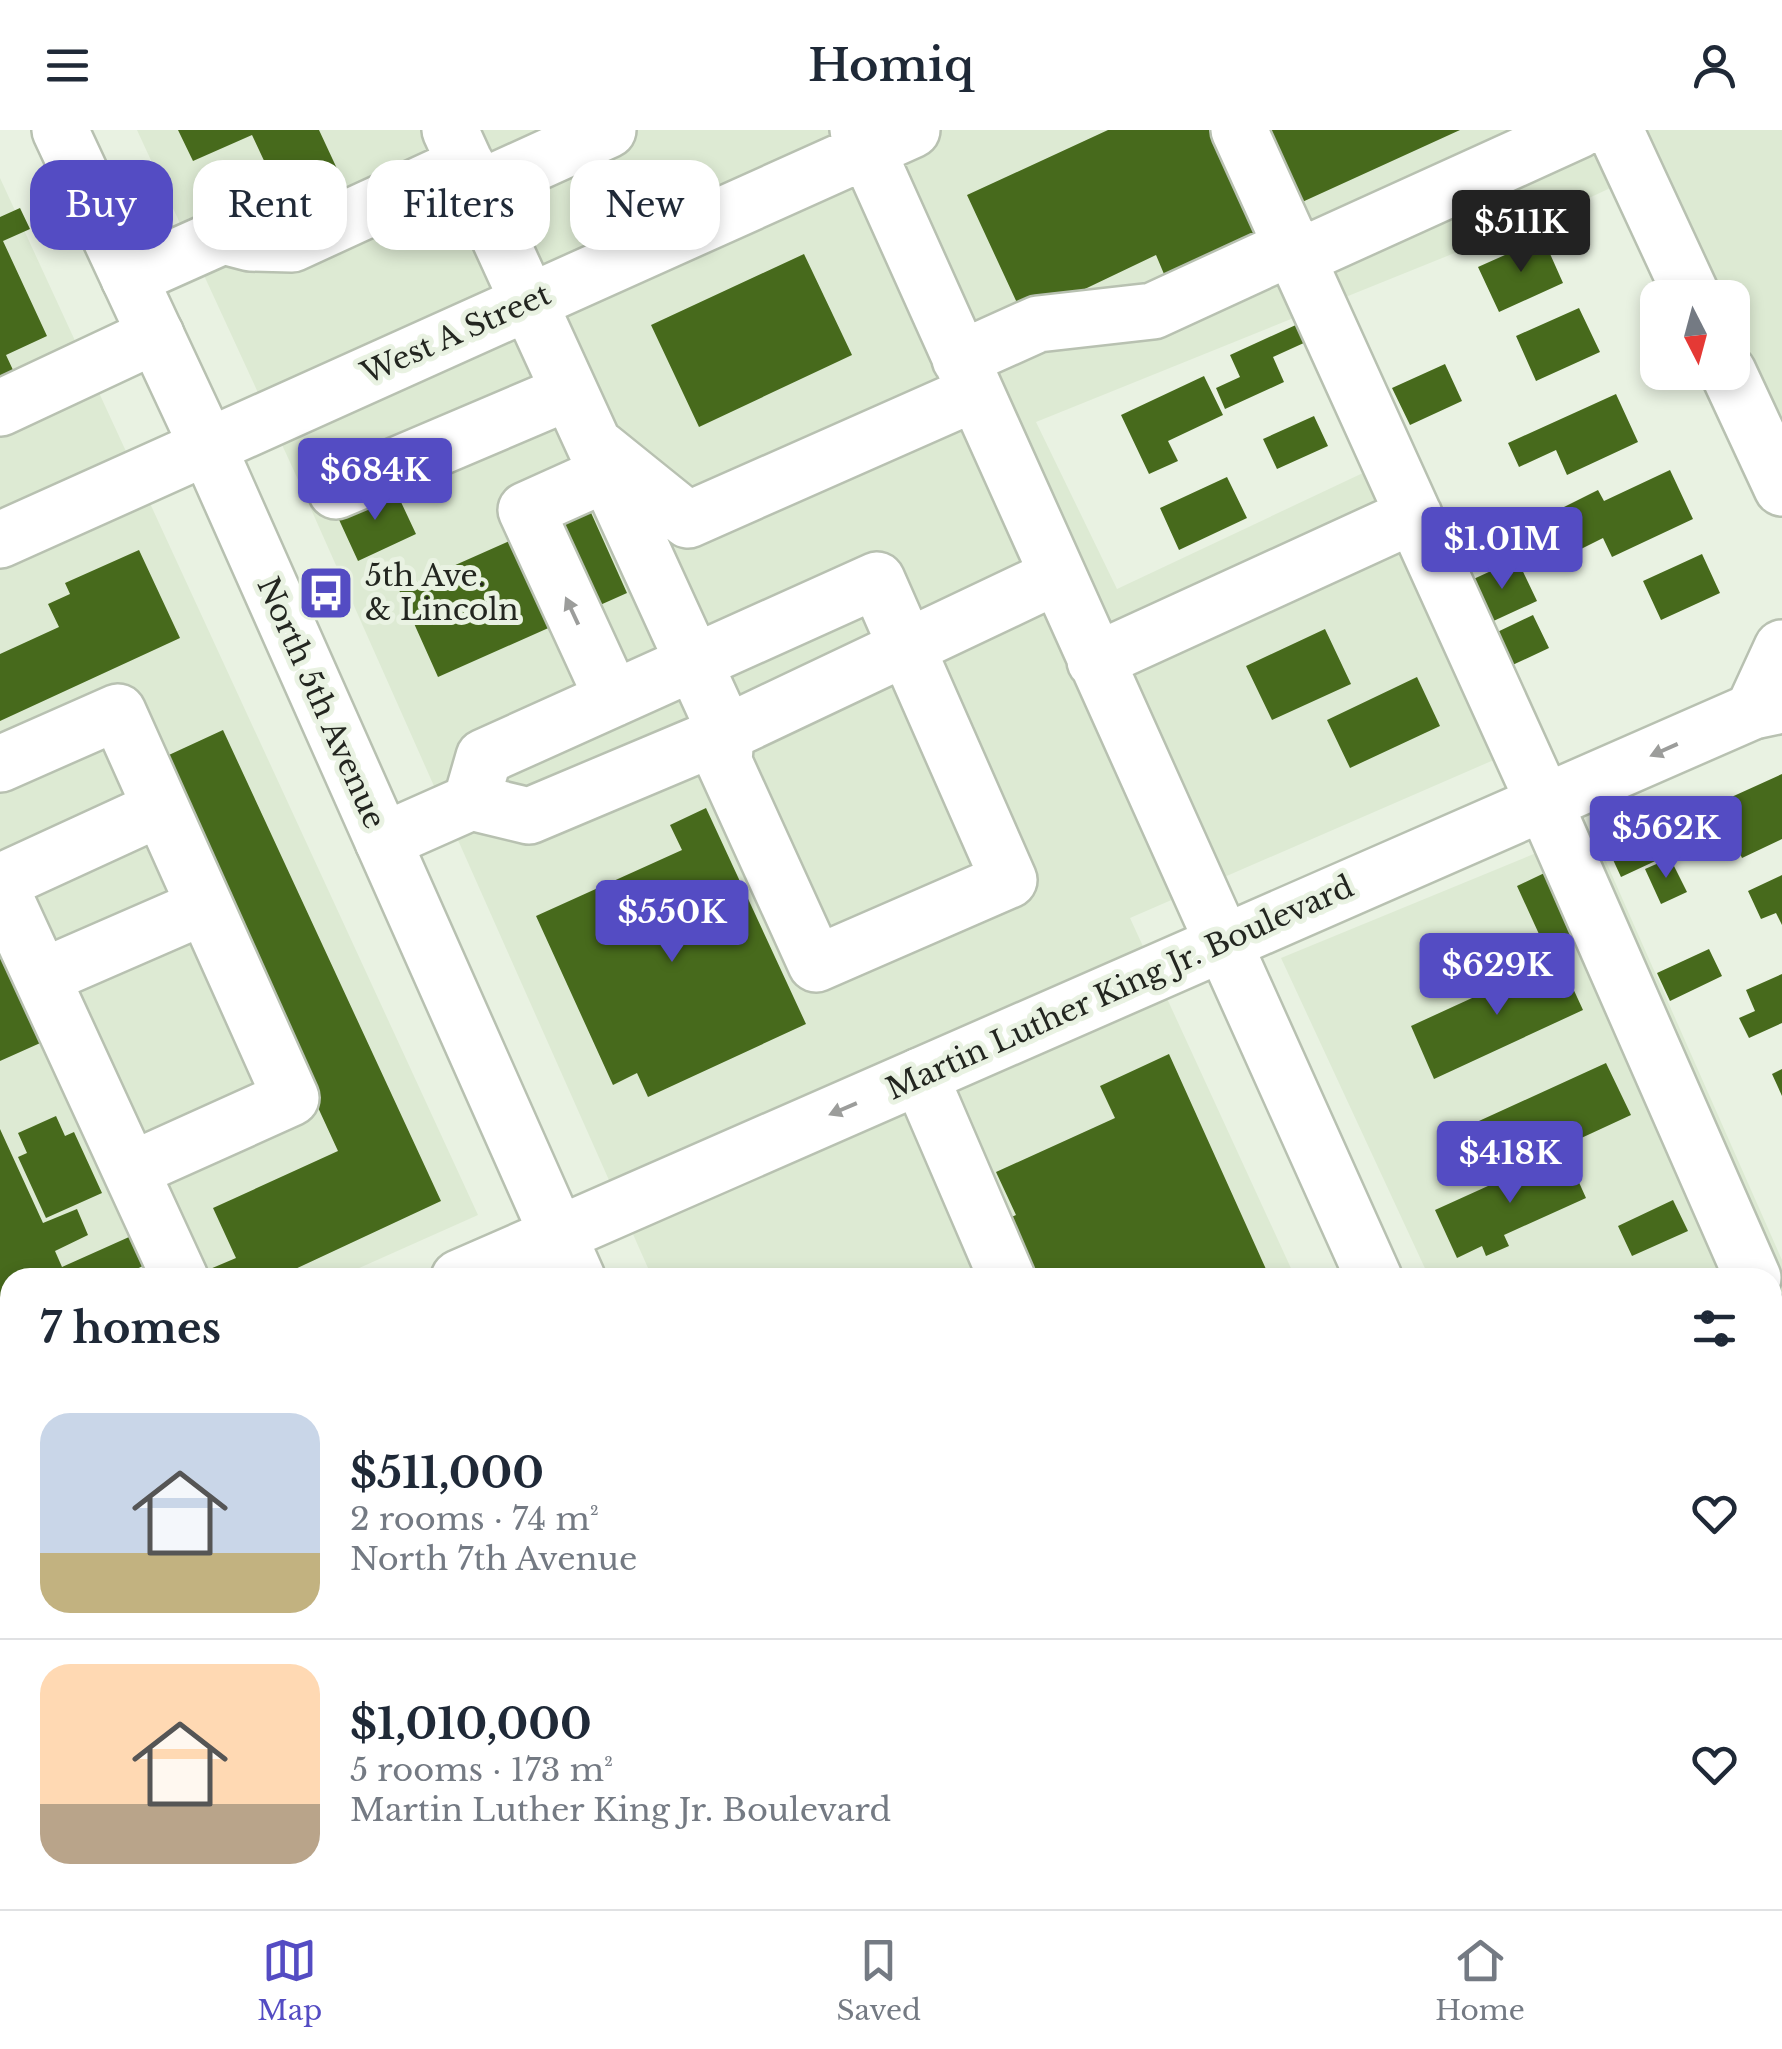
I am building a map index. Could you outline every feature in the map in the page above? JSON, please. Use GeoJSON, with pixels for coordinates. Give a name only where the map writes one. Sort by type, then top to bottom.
{"type":"FeatureCollection","features":[{"type":"Feature","properties":{"kind":"main road","name":"North 5th Avenue"},"geometry":{"type":"LineString","coordinates":[[60,130],[208,447],[566,1256]]}},
{"type":"Feature","properties":{"kind":"main road"},"geometry":{"type":"LineString","coordinates":[[470,160],[608,130]]}},
{"type":"Feature","properties":{"kind":"main road"},"geometry":{"type":"LineString","coordinates":[[1239,130],[1282,258],[1414,515],[1749,1268]]}},
{"type":"Feature","properties":{"kind":"main road"},"geometry":{"type":"LineString","coordinates":[[599,458],[688,520],[968,376],[1038,324],[1152,310],[1579,130]]}},
{"type":"Feature","properties":{"kind":"main road"},"geometry":{"type":"LineString","coordinates":[[1615,130],[1685,280]]}},
{"type":"Feature","properties":{"kind":"main road"},"geometry":{"type":"LineString","coordinates":[[879,137],[968,376],[1369,1268]]}},
{"type":"Feature","properties":{"kind":"main road","name":"West A Street"},"geometry":{"type":"LineString","coordinates":[[0,540],[879,137]]}},
{"type":"Feature","properties":{"kind":"main road"},"geometry":{"type":"LineString","coordinates":[[129,278],[224,236],[250,243],[292,244],[367,208]]}},
{"type":"Feature","properties":{"kind":"main road"},"geometry":{"type":"LineString","coordinates":[[471,802],[484,757],[694,663],[877,580],[1009,880],[816,964],[724,762],[726,733],[694,663],[599,458],[504,250]]}},
{"type":"Feature","properties":{"kind":"main road"},"geometry":{"type":"LineString","coordinates":[[0,408],[156,336]]}},
{"type":"Feature","properties":{"kind":"main road"},"geometry":{"type":"LineString","coordinates":[[1736,390],[1782,488]]}},
{"type":"Feature","properties":{"kind":"main road"},"geometry":{"type":"LineString","coordinates":[[336,491],[569,392]]}},
{"type":"Feature","properties":{"kind":"main road"},"geometry":{"type":"LineString","coordinates":[[599,458],[526,510],[613,699]]}},
{"type":"Feature","properties":{"kind":"main road"},"geometry":{"type":"LineString","coordinates":[[1095,661],[1414,515]]}},
{"type":"Feature","properties":{"kind":"main road"},"geometry":{"type":"LineString","coordinates":[[382,842],[471,802],[528,816],[726,733],[1057,576]]}},
{"type":"Feature","properties":{"kind":"main road"},"geometry":{"type":"LineString","coordinates":[[1768,708],[1782,648]]}},
{"type":"Feature","properties":{"kind":"main road","name":"Martin Luther King Jr. Boulevard"},"geometry":{"type":"LineString","coordinates":[[508,1268],[566,1256],[920,1076],[1768,708]]}},
{"type":"Feature","properties":{"kind":"main road"},"geometry":{"type":"LineString","coordinates":[[0,764],[118,712],[291,1098],[131,1170]]}},
{"type":"Feature","properties":{"kind":"main road"},"geometry":{"type":"LineString","coordinates":[[161,808],[0,884],[175,1268]]}},
{"type":"Feature","properties":{"kind":"main road"},"geometry":{"type":"LineString","coordinates":[[42,978],[205,906]]}},
{"type":"Feature","properties":{"kind":"main road"},"geometry":{"type":"LineString","coordinates":[[920,1076],[1003,1268]]}},
{"type":"Feature","properties":{"kind":"shaded area"},"geometry":{"type":"Polygon","coordinates":[[[137,130],[1782,130],[1782,428],[1750,357],[1750,280],[1715,280],[1662,164],[1576,204],[1036,422],[1117,589],[1365,472],[1496,759],[1130,918],[1291,1268],[648,1268],[295,473],[173,208],[173,160],[151,160],[137,130]]]}},
{"type":"Feature","properties":{"kind":"shaded area"},"geometry":{"type":"Polygon","coordinates":[[[0,178],[478,1215],[359,1268],[0,1268],[0,178]]]}},
{"type":"Feature","properties":{"kind":"shaded area"},"geometry":{"type":"Polygon","coordinates":[[[1592,830],[1782,1260],[1782,1268],[1425,1268],[1281,958],[1592,830]]]}},
{"type":"Feature","properties":{"kind":"building"},"geometry":{"type":"Polygon","coordinates":[[[178,130],[319,130],[333,160],[264,160],[252,135],[193,161],[178,130]]]}},
{"type":"Feature","properties":{"kind":"building"},"geometry":{"type":"Polygon","coordinates":[[[1108,130],[1220,130],[1265,228],[1164,274],[1156,255],[1024,318],[967,195],[1108,130]]]}},
{"type":"Feature","properties":{"kind":"building"},"geometry":{"type":"Polygon","coordinates":[[[1266,130],[1460,130],[1300,203],[1266,130]]]}},
{"type":"Feature","properties":{"kind":"building"},"geometry":{"type":"Polygon","coordinates":[[[20,208],[30,229],[3,241],[47,336],[6,355],[13,370],[0,376],[0,217],[20,208]]]}},
{"type":"Feature","properties":{"kind":"building"},"geometry":{"type":"Polygon","coordinates":[[[1543,238],[1563,283],[1499,312],[1478,267],[1543,238]]]}},
{"type":"Feature","properties":{"kind":"building"},"geometry":{"type":"Polygon","coordinates":[[[804,254],[852,355],[699,427],[651,325],[804,254]]]}},
{"type":"Feature","properties":{"kind":"building"},"geometry":{"type":"Polygon","coordinates":[[[1579,308],[1600,352],[1536,381],[1516,336],[1579,308]]]}},
{"type":"Feature","properties":{"kind":"building"},"geometry":{"type":"Polygon","coordinates":[[[1298,324],[1306,342],[1273,357],[1284,382],[1225,409],[1216,388],[1240,377],[1230,355],[1298,324]]]}},
{"type":"Feature","properties":{"kind":"building"},"geometry":{"type":"Polygon","coordinates":[[[1445,364],[1462,401],[1410,425],[1392,388],[1445,364]]]}},
{"type":"Feature","properties":{"kind":"building"},"geometry":{"type":"Polygon","coordinates":[[[1204,376],[1223,415],[1168,441],[1178,461],[1149,474],[1121,415],[1204,376]]]}},
{"type":"Feature","properties":{"kind":"building"},"geometry":{"type":"Polygon","coordinates":[[[1616,394],[1638,442],[1567,475],[1556,450],[1519,467],[1508,443],[1616,394]]]}},
{"type":"Feature","properties":{"kind":"building"},"geometry":{"type":"Polygon","coordinates":[[[1314,416],[1328,446],[1277,469],[1263,439],[1314,416]]]}},
{"type":"Feature","properties":{"kind":"building"},"geometry":{"type":"Polygon","coordinates":[[[1670,470],[1693,519],[1612,557],[1603,538],[1581,549],[1562,508],[1598,490],[1604,501],[1670,470]]]}},
{"type":"Feature","properties":{"kind":"building"},"geometry":{"type":"Polygon","coordinates":[[[1227,477],[1247,518],[1179,550],[1160,508],[1227,477]]]}},
{"type":"Feature","properties":{"kind":"building"},"geometry":{"type":"Polygon","coordinates":[[[393,485],[416,534],[358,561],[335,511],[393,485]]]}},
{"type":"Feature","properties":{"kind":"building"},"geometry":{"type":"Polygon","coordinates":[[[588,506],[627,593],[438,677],[399,590],[588,506]]]}},
{"type":"Feature","properties":{"kind":"building"},"geometry":{"type":"Polygon","coordinates":[[[139,550],[180,638],[0,721],[0,654],[59,627],[48,604],[70,594],[65,583],[139,550]]]}},
{"type":"Feature","properties":{"kind":"building"},"geometry":{"type":"Polygon","coordinates":[[[1702,554],[1720,593],[1661,620],[1643,581],[1702,554]]]}},
{"type":"Feature","properties":{"kind":"building"},"geometry":{"type":"Polygon","coordinates":[[[1517,559],[1537,601],[1487,624],[1467,582],[1517,559]]]}},
{"type":"Feature","properties":{"kind":"building"},"geometry":{"type":"Polygon","coordinates":[[[1533,615],[1549,648],[1506,668],[1491,635],[1533,615]]]}},
{"type":"Feature","properties":{"kind":"building"},"geometry":{"type":"Polygon","coordinates":[[[1325,629],[1351,684],[1272,720],[1246,666],[1325,629]]]}},
{"type":"Feature","properties":{"kind":"building"},"geometry":{"type":"Polygon","coordinates":[[[1417,677],[1440,726],[1350,768],[1327,720],[1417,677]]]}},
{"type":"Feature","properties":{"kind":"building"},"geometry":{"type":"Polygon","coordinates":[[[223,730],[441,1201],[297,1268],[212,1268],[236,1258],[213,1208],[338,1151],[158,760],[223,730]]]}},
{"type":"Feature","properties":{"kind":"building"},"geometry":{"type":"Polygon","coordinates":[[[1782,774],[1782,839],[1742,858],[1716,804],[1782,774]]]}},
{"type":"Feature","properties":{"kind":"building"},"geometry":{"type":"Polygon","coordinates":[[[706,808],[806,1024],[648,1097],[637,1073],[613,1085],[536,916],[682,850],[670,825],[706,808]]]}},
{"type":"Feature","properties":{"kind":"building"},"geometry":{"type":"Polygon","coordinates":[[[1648,817],[1666,856],[1621,877],[1603,838],[1648,817]]]}},
{"type":"Feature","properties":{"kind":"building"},"geometry":{"type":"Polygon","coordinates":[[[1670,858],[1687,892],[1661,904],[1645,869],[1670,858]]]}},
{"type":"Feature","properties":{"kind":"building"},"geometry":{"type":"Polygon","coordinates":[[[1557,867],[1589,938],[1549,956],[1517,886],[1557,867]]]}},
{"type":"Feature","properties":{"kind":"building"},"geometry":{"type":"Polygon","coordinates":[[[1782,875],[1782,925],[1776,913],[1761,919],[1748,891],[1782,875]]]}},
{"type":"Feature","properties":{"kind":"building"},"geometry":{"type":"Polygon","coordinates":[[[0,935],[47,1040],[0,1061],[0,935]]]}},
{"type":"Feature","properties":{"kind":"building"},"geometry":{"type":"Polygon","coordinates":[[[1709,949],[1722,976],[1670,1001],[1657,973],[1709,949]]]}},
{"type":"Feature","properties":{"kind":"building"},"geometry":{"type":"Polygon","coordinates":[[[1559,958],[1583,1010],[1434,1079],[1411,1026],[1559,958]]]}},
{"type":"Feature","properties":{"kind":"building"},"geometry":{"type":"Polygon","coordinates":[[[1782,974],[1782,1023],[1749,1038],[1739,1018],[1755,1011],[1746,990],[1782,974]]]}},
{"type":"Feature","properties":{"kind":"building"},"geometry":{"type":"Polygon","coordinates":[[[1169,1054],[1265,1268],[1029,1268],[1007,1219],[1016,1215],[996,1172],[1115,1118],[1100,1086],[1169,1054]]]}},
{"type":"Feature","properties":{"kind":"building"},"geometry":{"type":"Polygon","coordinates":[[[1606,1063],[1631,1115],[1482,1184],[1457,1131],[1606,1063]]]}},
{"type":"Feature","properties":{"kind":"building"},"geometry":{"type":"Polygon","coordinates":[[[1782,1069],[1782,1096],[1772,1074],[1782,1069]]]}},
{"type":"Feature","properties":{"kind":"building"},"geometry":{"type":"Polygon","coordinates":[[[56,1116],[65,1136],[74,1132],[102,1193],[46,1218],[18,1157],[27,1153],[18,1133],[56,1116]]]}},
{"type":"Feature","properties":{"kind":"building"},"geometry":{"type":"Polygon","coordinates":[[[0,1129],[43,1223],[77,1209],[88,1235],[55,1251],[62,1267],[138,1233],[151,1262],[139,1268],[0,1268],[0,1129]]]}},
{"type":"Feature","properties":{"kind":"building"},"geometry":{"type":"Polygon","coordinates":[[[1565,1151],[1586,1198],[1504,1235],[1509,1246],[1486,1256],[1482,1246],[1457,1258],[1435,1210],[1565,1151]]]}},
{"type":"Feature","properties":{"kind":"building"},"geometry":{"type":"Polygon","coordinates":[[[1673,1200],[1688,1231],[1632,1256],[1618,1226],[1673,1200]]]}},
{"type":"Feature","properties":{"kind":"place","name":"5th Ave. & Lincoln"},"geometry":{"type":"Point","coordinates":[326,593]}}]}
